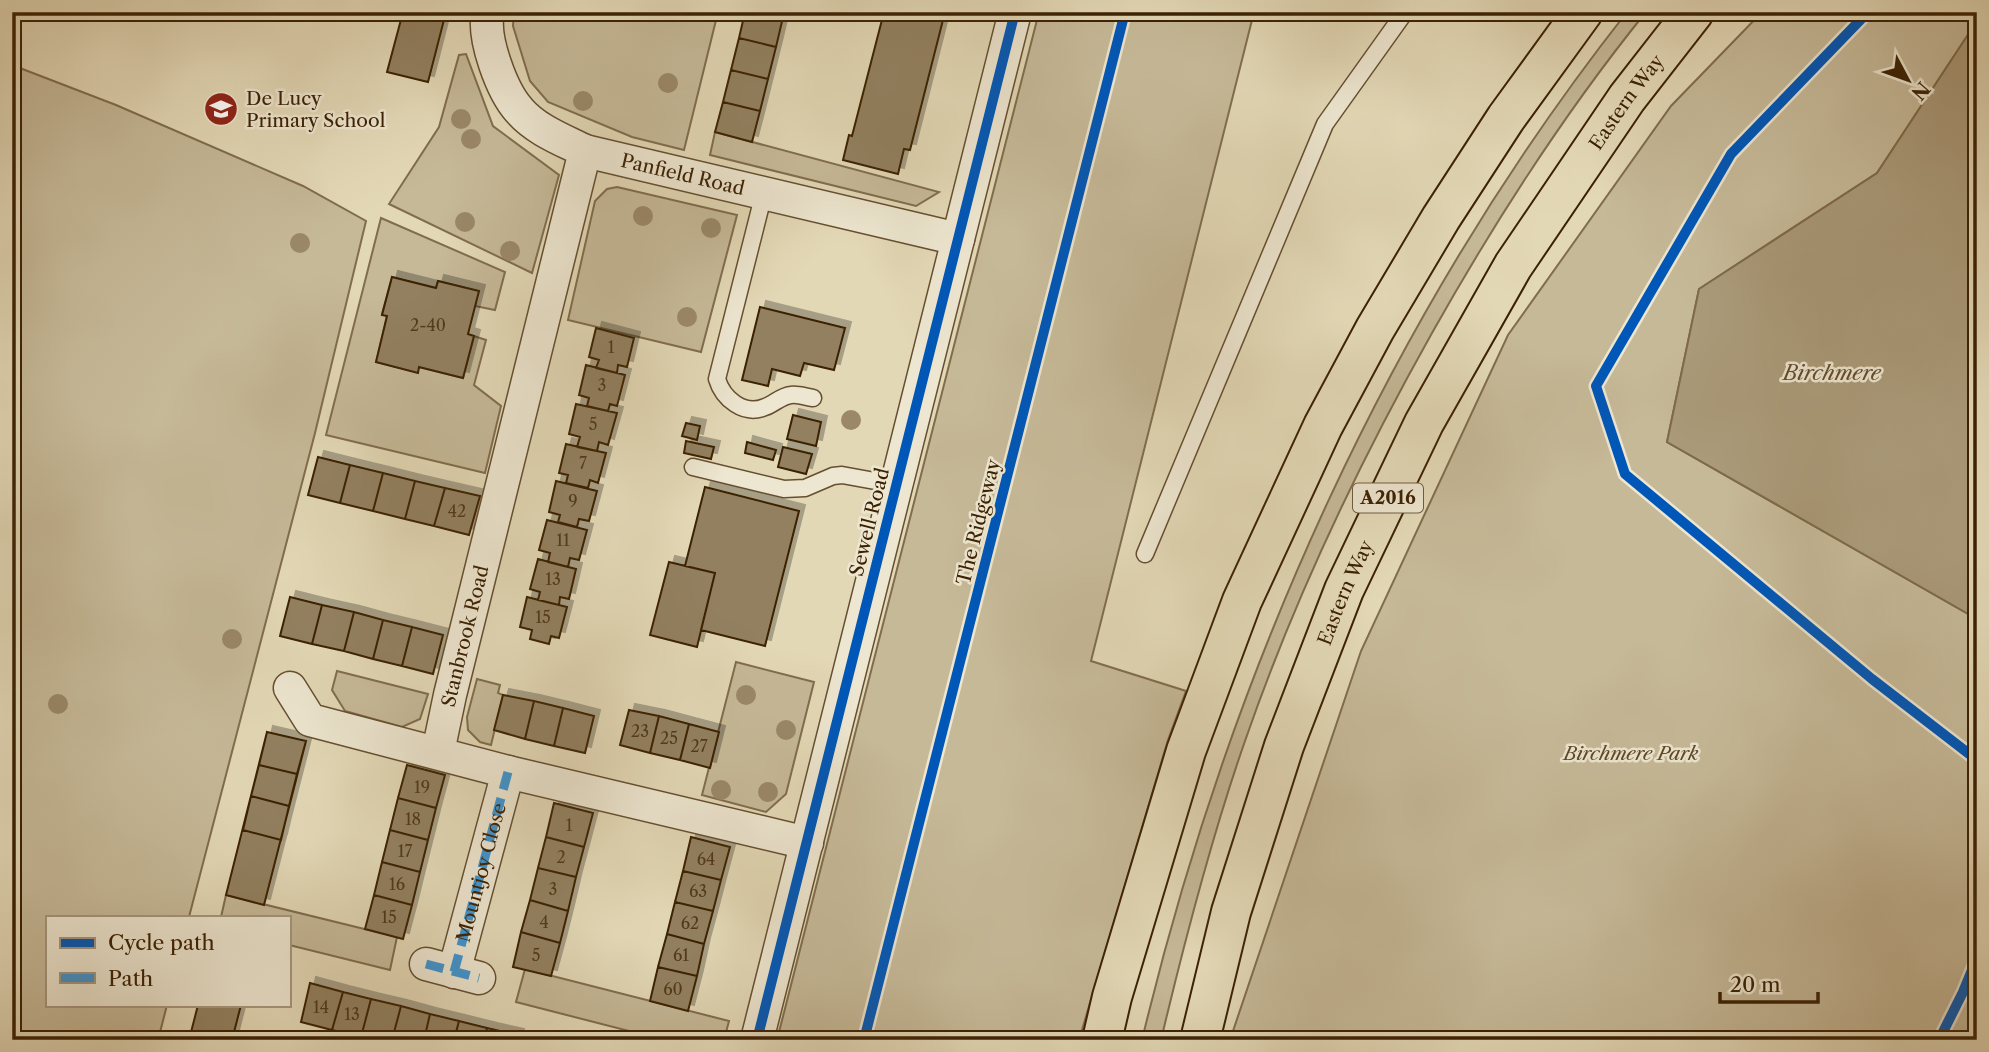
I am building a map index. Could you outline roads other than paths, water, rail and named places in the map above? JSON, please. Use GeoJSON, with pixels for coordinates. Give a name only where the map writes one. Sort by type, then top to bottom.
{"type":"FeatureCollection","features":[{"type":"Feature","properties":{"kind":"main road"},"geometry":{"type":"LineString","coordinates":[[1102,1040],[1112,997],[1186,751],[1242,601],[1317,438],[1375,329],[1441,218],[1506,118],[1583,12]]}},
{"type":"Feature","properties":{"kind":"main road","name":"Eastern Way"},"geometry":{"type":"LineString","coordinates":[[1200,1040],[1231,912],[1284,747],[1343,590],[1424,423],[1513,266],[1627,98],[1694,12]]}},
{"type":"Feature","properties":{"kind":"street","name":"Panfield Road"},"geometry":{"type":"LineString","coordinates":[[488,12],[486,19],[491,54],[519,110],[541,128],[585,151],[958,239]]}},
{"type":"Feature","properties":{"kind":"street","name":"Sewell Road"},"geometry":{"type":"LineString","coordinates":[[757,1040],[1015,12]]}},
{"type":"Feature","properties":{"kind":"street","name":"Stanbrook Road"},"geometry":{"type":"LineString","coordinates":[[438,752],[585,151]]}},
{"type":"Feature","properties":{"kind":"street"},"geometry":{"type":"LineString","coordinates":[[290,688],[310,720],[508,772],[807,843]]}},
{"type":"Feature","properties":{"kind":"street","name":"Mountjoy Close"},"geometry":{"type":"LineString","coordinates":[[453,972],[508,772]]}},
{"type":"Feature","properties":{"kind":"lane"},"geometry":{"type":"LineString","coordinates":[[1145,554],[1325,124],[1405,12]]}},
{"type":"Feature","properties":{"kind":"lane"},"geometry":{"type":"LineString","coordinates":[[764,193],[717,379],[720,389],[728,399],[747,408],[758,410],[768,407],[786,395],[813,398]]}},
{"type":"Feature","properties":{"kind":"lane"},"geometry":{"type":"LineString","coordinates":[[694,467],[784,489],[805,488],[842,475],[897,485]]}},
{"type":"Feature","properties":{"kind":"water","name":"Birchmere"},"geometry":{"type":"Polygon","coordinates":[[[1977,21],[1977,619],[1667,442],[1699,289],[1877,173],[1977,21]]]}},
{"type":"Feature","properties":{"kind":"place","name":"De Lucy Primary School"},"geometry":{"type":"Point","coordinates":[221,109]}},
{"type":"Feature","properties":{"kind":"park label","name":"Birchmere Park"},"geometry":{"type":"Point","coordinates":[1631,753]}}]}
